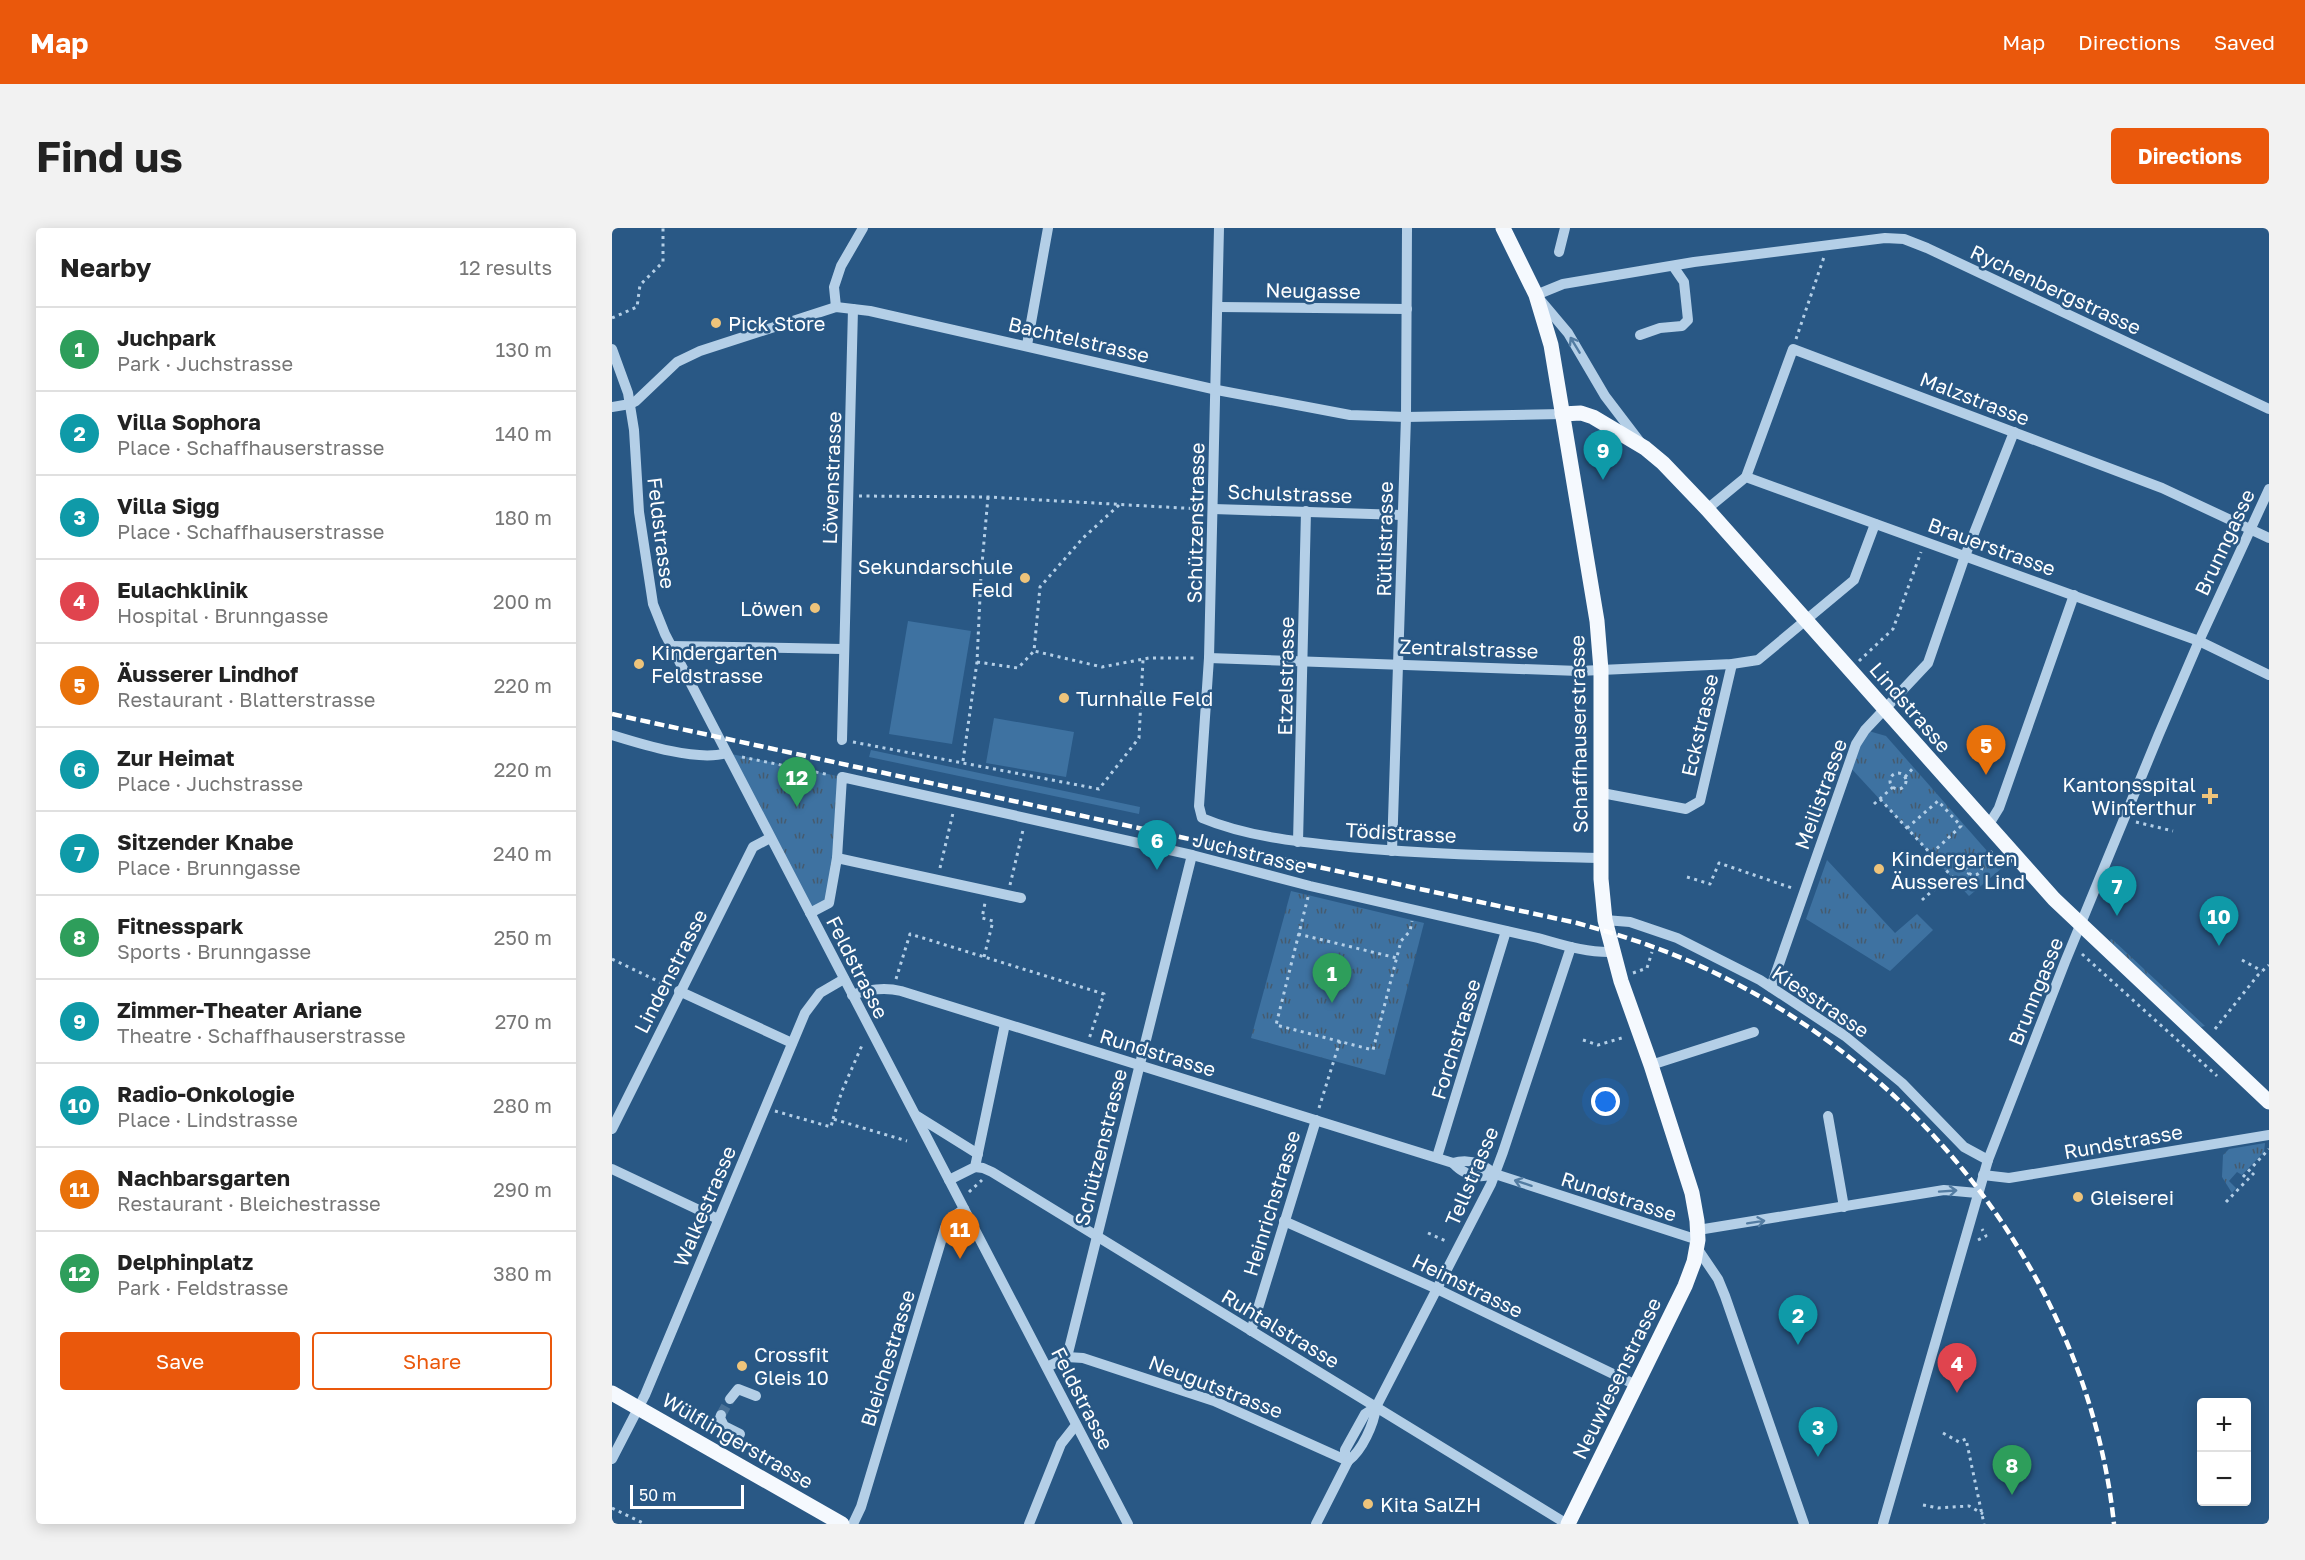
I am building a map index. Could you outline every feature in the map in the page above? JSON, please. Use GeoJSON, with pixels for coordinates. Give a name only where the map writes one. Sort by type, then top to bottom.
{"type":"FeatureCollection","features":[{"type":"Feature","properties":{"kind":"main road","name":"Schaffhauserstrasse"},"geometry":{"type":"LineString","coordinates":[[1503,228],[1536,295],[1551,345],[1592,589],[1601,670],[1601,858],[1605,920],[1613,952],[1692,1193],[1698,1240]]}},
{"type":"Feature","properties":{"kind":"main road","name":"Lindstrasse"},"geometry":{"type":"LineString","coordinates":[[1562,414],[1581,414],[1593,417],[1645,448],[1707,509],[1988,826],[2080,925],[2269,1102]]}},
{"type":"Feature","properties":{"kind":"main road","name":"Neuwiesenstrasse"},"geometry":{"type":"LineString","coordinates":[[1567,1524],[1685,1286],[1698,1240]]}},
{"type":"Feature","properties":{"kind":"main road","name":"Wülflingerstrasse"},"geometry":{"type":"LineString","coordinates":[[612,1393],[836,1522]]}},
{"type":"Feature","properties":{"kind":"street"},"geometry":{"type":"LineString","coordinates":[[836,307],[834,287],[841,266],[863,228]]}},
{"type":"Feature","properties":{"kind":"street"},"geometry":{"type":"LineString","coordinates":[[1027,345],[1048,228]]}},
{"type":"Feature","properties":{"kind":"street","name":"Schützenstrasse"},"geometry":{"type":"LineString","coordinates":[[1202,818],[1199,806],[1209,658],[1219,307],[1219,228]]}},
{"type":"Feature","properties":{"kind":"street","name":"Rütlistrasse"},"geometry":{"type":"LineString","coordinates":[[1392,851],[1406,417],[1407,228]]}},
{"type":"Feature","properties":{"kind":"street"},"geometry":{"type":"LineString","coordinates":[[1559,252],[1565,228]]}},
{"type":"Feature","properties":{"kind":"street","name":"Rychenbergstrasse"},"geometry":{"type":"LineString","coordinates":[[1536,295],[1563,284],[1674,266],[1876,239],[1904,239],[2269,409]]}},
{"type":"Feature","properties":{"kind":"street"},"geometry":{"type":"LineString","coordinates":[[1640,334],[1660,328],[1682,326],[1688,320],[1684,282],[1674,266]]}},
{"type":"Feature","properties":{"kind":"street"},"geometry":{"type":"LineString","coordinates":[[1536,295],[1568,333],[1605,396],[1645,448]]}},
{"type":"Feature","properties":{"kind":"street","name":"Bachtelstrasse"},"geometry":{"type":"LineString","coordinates":[[612,407],[630,404],[642,396],[677,362],[700,351],[836,307],[870,311],[1217,390],[1350,415],[1406,417],[1562,414]]}},
{"type":"Feature","properties":{"kind":"street","name":"Neugasse"},"geometry":{"type":"LineString","coordinates":[[1219,307],[1407,309]]}},
{"type":"Feature","properties":{"kind":"street","name":"Löwenstrasse"},"geometry":{"type":"LineString","coordinates":[[843,740],[843,649],[853,309]]}},
{"type":"Feature","properties":{"kind":"street","name":"Feldstrasse"},"geometry":{"type":"LineString","coordinates":[[612,349],[630,404],[634,430],[639,512],[653,604],[671,646],[1128,1524]]}},
{"type":"Feature","properties":{"kind":"street"},"geometry":{"type":"LineString","coordinates":[[1707,509],[1746,477],[1793,349]]}},
{"type":"Feature","properties":{"kind":"street","name":"Malzstrasse"},"geometry":{"type":"LineString","coordinates":[[1793,349],[2162,488],[2269,538]]}},
{"type":"Feature","properties":{"kind":"street","name":"Meilistrasse"},"geometry":{"type":"LineString","coordinates":[[1771,987],[1856,744],[1865,730],[1928,663],[1965,556],[2014,432]]}},
{"type":"Feature","properties":{"kind":"street","name":"Brauerstrasse"},"geometry":{"type":"LineString","coordinates":[[1746,477],[2199,641],[2269,675]]}},
{"type":"Feature","properties":{"kind":"street","name":"Brunngasse"},"geometry":{"type":"LineString","coordinates":[[1883,1524],[1988,1160],[2080,925],[2199,641],[2269,489]]}},
{"type":"Feature","properties":{"kind":"street","name":"Schulstrasse"},"geometry":{"type":"LineString","coordinates":[[1213,509],[1402,515]]}},
{"type":"Feature","properties":{"kind":"street","name":"Etzelstrasse"},"geometry":{"type":"LineString","coordinates":[[1298,842],[1306,511]]}},
{"type":"Feature","properties":{"kind":"street","name":"Zentralstrasse"},"geometry":{"type":"LineString","coordinates":[[1209,658],[1601,670],[1732,664],[1758,660],[1854,580],[1875,524]]}},
{"type":"Feature","properties":{"kind":"street"},"geometry":{"type":"LineString","coordinates":[[1988,826],[1999,808],[2074,595]]}},
{"type":"Feature","properties":{"kind":"street"},"geometry":{"type":"LineString","coordinates":[[671,646],[843,649]]}},
{"type":"Feature","properties":{"kind":"street","name":"Eckstrasse"},"geometry":{"type":"LineString","coordinates":[[1602,794],[1686,809],[1700,801],[1732,664]]}},
{"type":"Feature","properties":{"kind":"street"},"geometry":{"type":"LineString","coordinates":[[612,748],[613,736],[701,756],[717,756],[726,753]]}},
{"type":"Feature","properties":{"kind":"street"},"geometry":{"type":"LineString","coordinates":[[810,913],[830,903],[837,858],[843,777]]}},
{"type":"Feature","properties":{"kind":"street","name":"Juchstrasse"},"geometry":{"type":"LineString","coordinates":[[843,777],[1192,855],[1310,886],[1571,947],[1589,951],[1613,952]]}},
{"type":"Feature","properties":{"kind":"street","name":"Tödistrasse"},"geometry":{"type":"LineString","coordinates":[[1202,818],[1218,825],[1298,842],[1392,851],[1601,858]]}},
{"type":"Feature","properties":{"kind":"street","name":"Lindenstrasse"},"geometry":{"type":"LineString","coordinates":[[612,1129],[753,847],[770,838]]}},
{"type":"Feature","properties":{"kind":"street","name":"Schützenstrasse"},"geometry":{"type":"LineString","coordinates":[[1067,1357],[1192,855]]}},
{"type":"Feature","properties":{"kind":"street"},"geometry":{"type":"LineString","coordinates":[[837,858],[1021,898]]}},
{"type":"Feature","properties":{"kind":"street","name":"Kiesstrasse"},"geometry":{"type":"LineString","coordinates":[[1605,920],[1630,922],[1677,938],[1731,964],[1771,987],[1845,1036],[1902,1083],[1964,1147],[1988,1160]]}},
{"type":"Feature","properties":{"kind":"street","name":"Forchstrasse"},"geometry":{"type":"LineString","coordinates":[[1437,1158],[1506,931]]}},
{"type":"Feature","properties":{"kind":"street","name":"Tellstrasse"},"geometry":{"type":"LineString","coordinates":[[1316,1524],[1348,1461],[1355,1456],[1374,1420],[1376,1407],[1495,1174],[1571,947]]}},
{"type":"Feature","properties":{"kind":"street","name":"Walkestrasse"},"geometry":{"type":"LineString","coordinates":[[612,1459],[639,1407],[792,1043],[812,1003],[826,988],[843,979]]}},
{"type":"Feature","properties":{"kind":"street","name":"Rundstrasse"},"geometry":{"type":"LineString","coordinates":[[852,995],[873,989],[893,989],[1453,1163],[1461,1171],[1479,1178],[1495,1174],[1698,1240],[1844,1207],[1948,1190],[1977,1193]]}},
{"type":"Feature","properties":{"kind":"street"},"geometry":{"type":"LineString","coordinates":[[680,991],[792,1043]]}},
{"type":"Feature","properties":{"kind":"street"},"geometry":{"type":"LineString","coordinates":[[949,1180],[975,1167],[1005,1024]]}},
{"type":"Feature","properties":{"kind":"street"},"geometry":{"type":"LineString","coordinates":[[1651,1065],[1754,1032]]}},
{"type":"Feature","properties":{"kind":"street"},"geometry":{"type":"LineString","coordinates":[[916,1116],[978,1154]]}},
{"type":"Feature","properties":{"kind":"street"},"geometry":{"type":"LineString","coordinates":[[1828,1116],[1844,1207]]}},
{"type":"Feature","properties":{"kind":"street","name":"Heinrichstrasse"},"geometry":{"type":"LineString","coordinates":[[1251,1330],[1316,1120]]}},
{"type":"Feature","properties":{"kind":"street","name":"Rundstrasse"},"geometry":{"type":"LineString","coordinates":[[1983,1175],[2009,1179],[2269,1135]]}},
{"type":"Feature","properties":{"kind":"street","name":"Ruhtalstrasse"},"geometry":{"type":"LineString","coordinates":[[975,1167],[992,1172],[1567,1524]]}},
{"type":"Feature","properties":{"kind":"street"},"geometry":{"type":"LineString","coordinates":[[612,1169],[718,1220]]}},
{"type":"Feature","properties":{"kind":"street","name":"Bleichestrasse"},"geometry":{"type":"LineString","coordinates":[[853,1524],[861,1507],[945,1228],[950,1219],[964,1209]]}},
{"type":"Feature","properties":{"kind":"street","name":"Heimstrasse"},"geometry":{"type":"LineString","coordinates":[[1284,1221],[1437,1288],[1636,1385]]}},
{"type":"Feature","properties":{"kind":"street","name":"Schaffhauserstrasse"},"geometry":{"type":"LineString","coordinates":[[1698,1240],[1725,1296],[1804,1524]]}},
{"type":"Feature","properties":{"kind":"street"},"geometry":{"type":"LineString","coordinates":[[1047,1367],[1067,1357]]}},
{"type":"Feature","properties":{"kind":"street","name":"Neugutstrasse"},"geometry":{"type":"LineString","coordinates":[[1067,1357],[1083,1358],[1214,1401],[1348,1461]]}},
{"type":"Feature","properties":{"kind":"street"},"geometry":{"type":"LineString","coordinates":[[730,1399],[738,1389],[756,1396]]}},
{"type":"Feature","properties":{"kind":"street"},"geometry":{"type":"LineString","coordinates":[[722,1415],[720,1418],[724,1426],[740,1434]]}},
{"type":"Feature","properties":{"kind":"street"},"geometry":{"type":"LineString","coordinates":[[1029,1524],[1061,1444],[1076,1425]]}},
{"type":"Feature","properties":{"kind":"path"},"geometry":{"type":"LineString","coordinates":[[612,318],[638,307],[640,285],[663,262],[663,228]]}},
{"type":"Feature","properties":{"kind":"path"},"geometry":{"type":"LineString","coordinates":[[1793,349],[1825,255]]}},
{"type":"Feature","properties":{"kind":"path"},"geometry":{"type":"LineString","coordinates":[[848,496],[988,497],[1213,509]]}},
{"type":"Feature","properties":{"kind":"path"},"geometry":{"type":"LineString","coordinates":[[963,762],[977,662],[988,497]]}},
{"type":"Feature","properties":{"kind":"path"},"geometry":{"type":"LineString","coordinates":[[977,662],[1018,668],[1034,651],[1040,587],[1083,538],[1119,505]]}},
{"type":"Feature","properties":{"kind":"path"},"geometry":{"type":"LineString","coordinates":[[1859,661],[1893,629],[1925,542]]}},
{"type":"Feature","properties":{"kind":"path"},"geometry":{"type":"LineString","coordinates":[[1034,651],[1102,667],[1143,660],[1209,658]]}},
{"type":"Feature","properties":{"kind":"path"},"geometry":{"type":"LineString","coordinates":[[843,740],[1099,789],[1139,738],[1143,660]]}},
{"type":"Feature","properties":{"kind":"path"},"geometry":{"type":"LineString","coordinates":[[742,756],[843,777]]}},
{"type":"Feature","properties":{"kind":"path"},"geometry":{"type":"LineString","coordinates":[[1905,777],[1914,767]]}},
{"type":"Feature","properties":{"kind":"path"},"geometry":{"type":"LineString","coordinates":[[1893,787],[1891,780],[1893,776],[1900,774],[1905,777]]}},
{"type":"Feature","properties":{"kind":"path"},"geometry":{"type":"LineString","coordinates":[[1874,804],[1893,787],[1903,788],[1906,784],[1905,777]]}},
{"type":"Feature","properties":{"kind":"path"},"geometry":{"type":"LineString","coordinates":[[1880,799],[1958,883],[1969,873]]}},
{"type":"Feature","properties":{"kind":"path"},"geometry":{"type":"LineString","coordinates":[[1907,828],[1940,799],[1961,826],[1931,854]]}},
{"type":"Feature","properties":{"kind":"path"},"geometry":{"type":"LineString","coordinates":[[937,880],[956,802]]}},
{"type":"Feature","properties":{"kind":"path"},"geometry":{"type":"LineString","coordinates":[[1008,896],[1025,818]]}},
{"type":"Feature","properties":{"kind":"path"},"geometry":{"type":"LineString","coordinates":[[2136,822],[2173,831]]}},
{"type":"Feature","properties":{"kind":"path"},"geometry":{"type":"LineString","coordinates":[[1980,862],[1993,851]]}},
{"type":"Feature","properties":{"kind":"path"},"geometry":{"type":"LineString","coordinates":[[1973,859],[1980,862],[1981,872],[1974,875],[1969,873],[1966,866],[1969,861],[1973,859]]}},
{"type":"Feature","properties":{"kind":"path"},"geometry":{"type":"LineString","coordinates":[[1687,877],[1710,884],[1719,863],[1805,893]]}},
{"type":"Feature","properties":{"kind":"path"},"geometry":{"type":"LineString","coordinates":[[1922,900],[1950,875]]}},
{"type":"Feature","properties":{"kind":"path"},"geometry":{"type":"LineString","coordinates":[[984,957],[993,921],[982,918],[988,891]]}},
{"type":"Feature","properties":{"kind":"path"},"geometry":{"type":"LineString","coordinates":[[1308,893],[1276,1025],[1373,1050],[1401,941],[1410,931],[1413,917]]}},
{"type":"Feature","properties":{"kind":"path"},"geometry":{"type":"LineString","coordinates":[[893,989],[910,934],[1104,994],[1086,1049]]}},
{"type":"Feature","properties":{"kind":"path"},"geometry":{"type":"LineString","coordinates":[[1298,934],[1397,958]]}},
{"type":"Feature","properties":{"kind":"path"},"geometry":{"type":"LineString","coordinates":[[1632,974],[1647,968],[1652,952]]}},
{"type":"Feature","properties":{"kind":"path"},"geometry":{"type":"LineString","coordinates":[[2081,953],[2090,958],[2225,1083]]}},
{"type":"Feature","properties":{"kind":"path"},"geometry":{"type":"LineString","coordinates":[[612,959],[680,991]]}},
{"type":"Feature","properties":{"kind":"path"},"geometry":{"type":"LineString","coordinates":[[2242,960],[2262,970]]}},
{"type":"Feature","properties":{"kind":"path"},"geometry":{"type":"LineString","coordinates":[[2215,1029],[2262,970],[2269,965]]}},
{"type":"Feature","properties":{"kind":"path"},"geometry":{"type":"LineString","coordinates":[[1583,1040],[1598,1045],[1625,1036]]}},
{"type":"Feature","properties":{"kind":"path"},"geometry":{"type":"LineString","coordinates":[[765,1108],[831,1127],[842,1091],[864,1040]]}},
{"type":"Feature","properties":{"kind":"path"},"geometry":{"type":"LineString","coordinates":[[1316,1120],[1340,1041]]}},
{"type":"Feature","properties":{"kind":"path"},"geometry":{"type":"LineString","coordinates":[[833,1119],[907,1141]]}},
{"type":"Feature","properties":{"kind":"path"},"geometry":{"type":"LineString","coordinates":[[2243,1177],[2269,1149]]}},
{"type":"Feature","properties":{"kind":"path"},"geometry":{"type":"LineString","coordinates":[[2226,1202],[2254,1173]]}},
{"type":"Feature","properties":{"kind":"path"},"geometry":{"type":"LineString","coordinates":[[1978,1225],[1986,1236],[1978,1240]]}},
{"type":"Feature","properties":{"kind":"path"},"geometry":{"type":"LineString","coordinates":[[1428,1233],[1459,1246]]}},
{"type":"Feature","properties":{"kind":"path"},"geometry":{"type":"LineString","coordinates":[[1943,1434],[1959,1442],[1966,1439],[1984,1524]]}},
{"type":"Feature","properties":{"kind":"path"},"geometry":{"type":"LineString","coordinates":[[1923,1505],[1938,1508],[1969,1506],[1983,1514]]}},
{"type":"Feature","properties":{"kind":"path"},"geometry":{"type":"LineString","coordinates":[[612,1508],[645,1524]]}},
{"type":"Feature","properties":{"kind":"green space"},"geometry":{"type":"Polygon","coordinates":[[[908,621],[971,631],[952,744],[889,734],[908,621]]]}},
{"type":"Feature","properties":{"kind":"green space"},"geometry":{"type":"Polygon","coordinates":[[[994,718],[1074,732],[1066,777],[986,763],[994,718]]]}},
{"type":"Feature","properties":{"kind":"green space"},"geometry":{"type":"Polygon","coordinates":[[[1865,730],[1886,736],[2002,868],[1969,896],[1849,766],[1865,730]]]}},
{"type":"Feature","properties":{"kind":"green space"},"geometry":{"type":"Polygon","coordinates":[[[871,750],[1140,807],[1139,814],[869,757],[871,750]]]}},
{"type":"Feature","properties":{"kind":"green space"},"geometry":{"type":"Polygon","coordinates":[[[726,753],[842,777],[829,903],[810,913],[726,753]]]}},
{"type":"Feature","properties":{"kind":"green space"},"geometry":{"type":"Polygon","coordinates":[[[1827,860],[1895,933],[1917,914],[1933,930],[1890,971],[1806,919],[1827,860]]]}},
{"type":"Feature","properties":{"kind":"green space"},"geometry":{"type":"Polygon","coordinates":[[[1291,891],[1424,923],[1385,1075],[1251,1038],[1291,891]]]}},
{"type":"Feature","properties":{"kind":"green space"},"geometry":{"type":"Polygon","coordinates":[[[2111,939],[2205,1026],[2201,1027],[2109,942],[2111,939]]]}},
{"type":"Feature","properties":{"kind":"green space"},"geometry":{"type":"Polygon","coordinates":[[[2265,1143],[2264,1152],[2242,1175],[2237,1172],[2229,1181],[2236,1188],[2232,1193],[2222,1177],[2223,1155],[2229,1149],[2265,1143]]]}},
{"type":"Feature","properties":{"kind":"tunnel"},"geometry":{"type":"LineString","coordinates":[[721,1415],[730,1399]]}},
{"type":"Feature","properties":{"kind":"railway"},"geometry":{"type":"LineString","coordinates":[[612,714],[1577,923],[1646,944],[1713,972],[1791,1015],[1862,1068],[1927,1129],[1984,1197],[2033,1272],[2071,1352],[2098,1436],[2114,1524]]}},
{"type":"Feature","properties":{"kind":"place","name":"Pick Store"},"geometry":{"type":"Point","coordinates":[716,323]}},
{"type":"Feature","properties":{"kind":"place","name":"Zimmer-Theater Ariane"},"geometry":{"type":"Point","coordinates":[1603,480]}},
{"type":"Feature","properties":{"kind":"place","name":"Sekundarschule Feld"},"geometry":{"type":"Point","coordinates":[1025,578]}},
{"type":"Feature","properties":{"kind":"place","name":"Löwen"},"geometry":{"type":"Point","coordinates":[815,608]}},
{"type":"Feature","properties":{"kind":"place","name":"Kindergarten Feldstrasse"},"geometry":{"type":"Point","coordinates":[639,664]}},
{"type":"Feature","properties":{"kind":"place","name":"Turnhalle Feld"},"geometry":{"type":"Point","coordinates":[1064,698]}},
{"type":"Feature","properties":{"kind":"place","name":"Äusserer Lindhof"},"geometry":{"type":"Point","coordinates":[1986,775]}},
{"type":"Feature","properties":{"kind":"place","name":"Kantonsspital Winterthur"},"geometry":{"type":"Point","coordinates":[2210,796]}},
{"type":"Feature","properties":{"kind":"place","name":"Delphinplatz"},"geometry":{"type":"Point","coordinates":[797,807]}},
{"type":"Feature","properties":{"kind":"place","name":"Kindergarten Äusseres Lind"},"geometry":{"type":"Point","coordinates":[1879,869]}},
{"type":"Feature","properties":{"kind":"place","name":"Zur Heimat"},"geometry":{"type":"Point","coordinates":[1157,870]}},
{"type":"Feature","properties":{"kind":"place","name":"Sitzender Knabe"},"geometry":{"type":"Point","coordinates":[2117,916]}},
{"type":"Feature","properties":{"kind":"place","name":"Radio-Onkologie"},"geometry":{"type":"Point","coordinates":[2219,946]}},
{"type":"Feature","properties":{"kind":"place","name":"Juchpark"},"geometry":{"type":"Point","coordinates":[1332,1003]}},
{"type":"Feature","properties":{"kind":"place","name":"Gleiserei"},"geometry":{"type":"Point","coordinates":[2078,1197]}},
{"type":"Feature","properties":{"kind":"place","name":"Nachbarsgarten"},"geometry":{"type":"Point","coordinates":[960,1259]}},
{"type":"Feature","properties":{"kind":"place","name":"Villa Sophora"},"geometry":{"type":"Point","coordinates":[1798,1345]}},
{"type":"Feature","properties":{"kind":"place","name":"Crossfit Gleis 10"},"geometry":{"type":"Point","coordinates":[742,1366]}},
{"type":"Feature","properties":{"kind":"place","name":"Eulachklinik"},"geometry":{"type":"Point","coordinates":[1957,1393]}},
{"type":"Feature","properties":{"kind":"place","name":"Villa Sigg"},"geometry":{"type":"Point","coordinates":[1818,1457]}},
{"type":"Feature","properties":{"kind":"place","name":"Fitnesspark"},"geometry":{"type":"Point","coordinates":[2012,1495]}},
{"type":"Feature","properties":{"kind":"place","name":"Kita SalZH"},"geometry":{"type":"Point","coordinates":[1368,1504]}}]}
